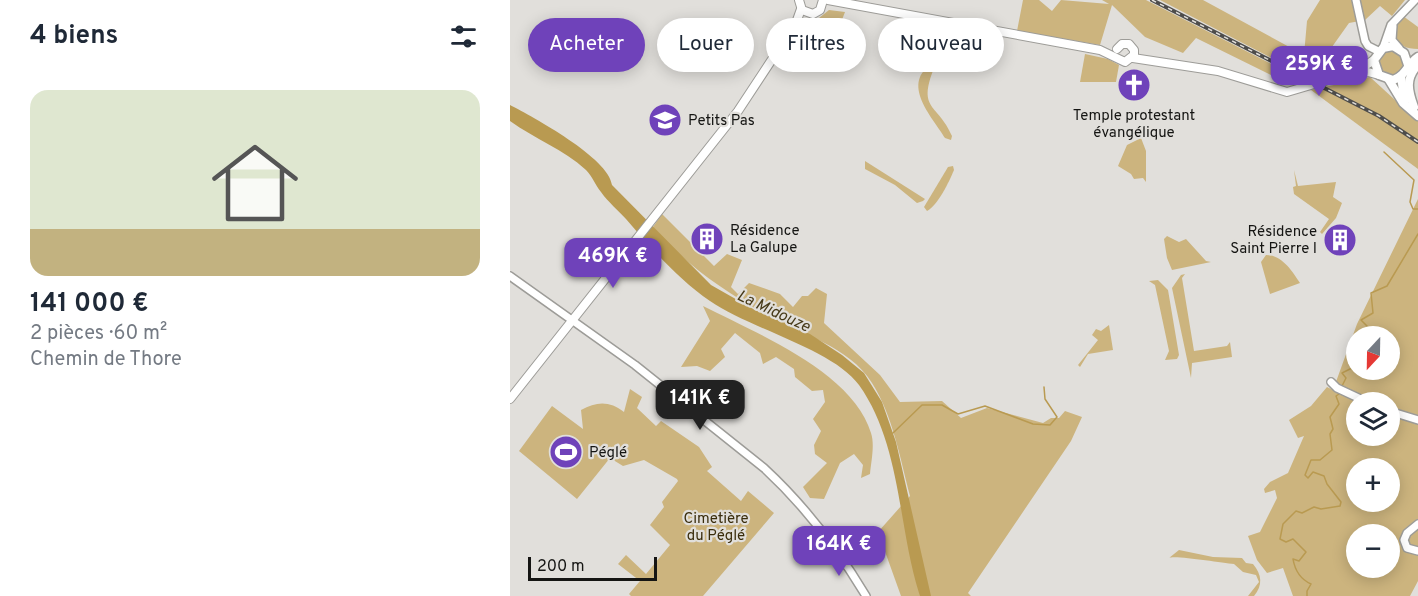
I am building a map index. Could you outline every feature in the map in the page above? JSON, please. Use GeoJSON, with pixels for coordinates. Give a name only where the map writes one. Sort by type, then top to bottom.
{"type":"FeatureCollection","features":[{"type":"Feature","properties":{"kind":"main road"},"geometry":{"type":"LineString","coordinates":[[510,399],[738,111],[797,22],[800,5],[817,13],[825,2],[843,4],[1116,52],[1125,62],[1134,55]]}},
{"type":"Feature","properties":{"kind":"main road"},"geometry":{"type":"LineString","coordinates":[[1116,52],[1127,44],[1134,55],[1218,71],[1287,92],[1368,72],[1389,80],[1403,103],[1418,116]]}},
{"type":"Feature","properties":{"kind":"main road"},"geometry":{"type":"LineString","coordinates":[[1337,78],[1366,67],[1380,50],[1418,52]]}},
{"type":"Feature","properties":{"kind":"main road"},"geometry":{"type":"LineString","coordinates":[[1401,50],[1407,65]]}},
{"type":"Feature","properties":{"kind":"main road"},"geometry":{"type":"LineString","coordinates":[[1416,108],[1403,91],[1401,76],[1407,65],[1418,57]]}},
{"type":"Feature","properties":{"kind":"main road"},"geometry":{"type":"LineString","coordinates":[[1374,60],[1379,75]]}},
{"type":"Feature","properties":{"kind":"main road"},"geometry":{"type":"LineString","coordinates":[[1416,108],[1408,86],[1411,73],[1418,65]]}},
{"type":"Feature","properties":{"kind":"main road"},"geometry":{"type":"LineString","coordinates":[[1389,80],[1401,76]]}},
{"type":"Feature","properties":{"kind":"street"},"geometry":{"type":"LineString","coordinates":[[1356,0],[1365,40],[1368,46],[1380,50],[1395,20],[1415,0]]}},
{"type":"Feature","properties":{"kind":"street"},"geometry":{"type":"LineString","coordinates":[[1395,20],[1392,36],[1401,50]]}},
{"type":"Feature","properties":{"kind":"street"},"geometry":{"type":"LineString","coordinates":[[510,276],[571,322],[635,365],[764,468],[784,486],[844,562],[866,596]]}},
{"type":"Feature","properties":{"kind":"street"},"geometry":{"type":"LineString","coordinates":[[1331,382],[1346,392]]}},
{"type":"Feature","properties":{"kind":"street"},"geometry":{"type":"LineString","coordinates":[[1400,414],[1418,420]]}},
{"type":"Feature","properties":{"kind":"street"},"geometry":{"type":"LineString","coordinates":[[1418,524],[1407,533],[1404,540],[1406,547],[1415,550],[1418,542]]}},
{"type":"Feature","properties":{"kind":"green space"},"geometry":{"type":"Polygon","coordinates":[[[1023,0],[1039,0],[1052,11],[1061,0],[1109,4],[1102,0],[1146,0],[1307,82],[1289,84],[1196,38],[1183,53],[1145,37],[1112,5],[1100,45],[1017,31],[1023,0]]]}},
{"type":"Feature","properties":{"kind":"green space"},"geometry":{"type":"Polygon","coordinates":[[[1160,0],[1203,0],[1304,55],[1307,21],[1320,0],[1405,0],[1392,16],[1380,6],[1365,20],[1349,23],[1322,61],[1324,76],[1312,79],[1160,0]]]}},
{"type":"Feature","properties":{"kind":"green space"},"geometry":{"type":"Polygon","coordinates":[[[829,10],[845,12],[843,18],[819,18],[829,10]]]}},
{"type":"Feature","properties":{"kind":"green space"},"geometry":{"type":"Polygon","coordinates":[[[1403,16],[1418,27],[1418,49],[1404,46],[1397,39],[1396,28],[1403,16]]]}},
{"type":"Feature","properties":{"kind":"green space"},"geometry":{"type":"Polygon","coordinates":[[[1391,51],[1400,54],[1403,63],[1400,72],[1391,75],[1382,72],[1379,63],[1382,54],[1391,51]]]}},
{"type":"Feature","properties":{"kind":"green space"},"geometry":{"type":"Polygon","coordinates":[[[1085,54],[1108,59],[1119,65],[1116,82],[1080,82],[1085,54]]]}},
{"type":"Feature","properties":{"kind":"green space"},"geometry":{"type":"Polygon","coordinates":[[[933,72],[929,82],[929,100],[931,106],[947,125],[952,136],[951,140],[945,138],[922,102],[919,83],[922,73],[933,72]]]}},
{"type":"Feature","properties":{"kind":"green space"},"geometry":{"type":"Polygon","coordinates":[[[1370,77],[1418,121],[1418,169],[1311,90],[1370,77]]]}},
{"type":"Feature","properties":{"kind":"green space"},"geometry":{"type":"Polygon","coordinates":[[[1141,138],[1146,151],[1146,182],[1143,178],[1134,179],[1131,174],[1118,166],[1127,145],[1141,138]]]}},
{"type":"Feature","properties":{"kind":"green space"},"geometry":{"type":"Polygon","coordinates":[[[865,161],[925,199],[917,203],[895,185],[865,169],[865,161]]]}},
{"type":"Feature","properties":{"kind":"green space"},"geometry":{"type":"Polygon","coordinates":[[[953,166],[954,170],[943,193],[927,211],[924,207],[948,167],[953,166]]]}},
{"type":"Feature","properties":{"kind":"green space"},"geometry":{"type":"Polygon","coordinates":[[[1294,170],[1298,186],[1336,182],[1333,197],[1342,203],[1336,218],[1322,234],[1320,232],[1329,219],[1294,194],[1293,187],[1296,186],[1294,170]]]}},
{"type":"Feature","properties":{"kind":"green space"},"geometry":{"type":"Polygon","coordinates":[[[1418,199],[1418,581],[1410,596],[1293,596],[1283,568],[1267,573],[1257,560],[1248,536],[1260,532],[1277,498],[1275,490],[1265,493],[1264,489],[1270,482],[1288,473],[1304,436],[1298,438],[1289,420],[1311,406],[1327,387],[1333,390],[1346,354],[1346,380],[1400,380],[1400,326],[1356,326],[1418,199]]]}},
{"type":"Feature","properties":{"kind":"green space"},"geometry":{"type":"Polygon","coordinates":[[[662,214],[714,266],[727,254],[742,260],[731,287],[738,294],[749,283],[780,294],[793,307],[802,296],[808,296],[816,288],[827,294],[824,323],[880,375],[900,402],[942,401],[961,418],[987,408],[1043,423],[1051,418],[1059,418],[1065,411],[1082,417],[1071,441],[968,593],[971,596],[901,596],[878,532],[910,496],[885,409],[872,383],[862,370],[837,350],[765,314],[705,275],[678,253],[653,227],[662,214]]]}},
{"type":"Feature","properties":{"kind":"green space"},"geometry":{"type":"Polygon","coordinates":[[[1167,236],[1179,242],[1186,239],[1206,261],[1211,262],[1172,270],[1167,258],[1164,239],[1167,236]]]}},
{"type":"Feature","properties":{"kind":"green space"},"geometry":{"type":"Polygon","coordinates":[[[1266,255],[1282,261],[1300,283],[1270,294],[1261,262],[1266,255]]]}},
{"type":"Feature","properties":{"kind":"green space"},"geometry":{"type":"Polygon","coordinates":[[[1185,274],[1182,278],[1194,351],[1227,346],[1230,342],[1232,357],[1192,363],[1191,378],[1172,288],[1181,275],[1185,274]]]}},
{"type":"Feature","properties":{"kind":"green space"},"geometry":{"type":"Polygon","coordinates":[[[1158,280],[1168,290],[1179,355],[1177,359],[1165,360],[1169,351],[1155,285],[1149,281],[1158,280]]]}},
{"type":"Feature","properties":{"kind":"green space"},"geometry":{"type":"Polygon","coordinates":[[[703,306],[775,342],[824,373],[845,391],[861,411],[871,433],[873,448],[870,474],[861,478],[863,465],[854,454],[840,463],[824,499],[810,498],[803,487],[827,463],[815,454],[814,445],[821,431],[813,419],[825,402],[823,390],[812,391],[795,377],[794,369],[776,357],[763,364],[760,353],[735,333],[721,349],[725,357],[710,371],[697,366],[681,367],[710,321],[703,306]]]}},
{"type":"Feature","properties":{"kind":"green space"},"geometry":{"type":"Polygon","coordinates":[[[1109,325],[1113,350],[1088,354],[1080,367],[1078,365],[1098,340],[1092,335],[1096,329],[1101,331],[1109,325]]]}},
{"type":"Feature","properties":{"kind":"green space","name":"Cimetière du Péglé"},"geometry":{"type":"Polygon","coordinates":[[[630,389],[642,397],[637,408],[656,426],[661,421],[699,447],[712,467],[707,471],[741,501],[748,491],[774,513],[703,596],[631,596],[629,594],[640,581],[618,564],[626,555],[646,574],[670,545],[650,525],[664,507],[662,502],[678,481],[677,479],[644,460],[623,466],[610,458],[577,499],[519,451],[552,406],[583,429],[581,410],[592,405],[608,404],[624,412],[630,389]]]}},
{"type":"Feature","properties":{"kind":"green space"},"geometry":{"type":"Polygon","coordinates":[[[1179,550],[1213,557],[1242,558],[1246,563],[1253,564],[1258,572],[1260,584],[1257,592],[1254,596],[1248,596],[1259,582],[1256,575],[1243,572],[1234,564],[1189,558],[1169,558],[1179,550]]]}},
{"type":"Feature","properties":{"kind":"shaded area"},"geometry":{"type":"Polygon","coordinates":[[[510,105],[568,139],[598,163],[608,174],[612,185],[711,285],[755,310],[810,334],[864,373],[882,402],[896,442],[931,596],[920,596],[912,567],[891,459],[873,408],[859,385],[847,372],[830,360],[726,311],[698,292],[665,263],[607,199],[586,170],[568,156],[510,121],[510,105]]]}},
{"type":"Feature","properties":{"kind":"waterway"},"geometry":{"type":"LineString","coordinates":[[1384,152],[1414,180],[1410,202],[1413,209],[1418,209]]}},
{"type":"Feature","properties":{"kind":"waterway"},"geometry":{"type":"LineString","coordinates":[[1367,326],[1361,320],[1373,313],[1371,293],[1387,286],[1418,234]]}},
{"type":"Feature","properties":{"kind":"waterway"},"geometry":{"type":"LineString","coordinates":[[1346,371],[1342,373],[1346,378]]}},
{"type":"Feature","properties":{"kind":"waterway"},"geometry":{"type":"LineString","coordinates":[[1341,388],[1346,378]]}},
{"type":"Feature","properties":{"kind":"waterway"},"geometry":{"type":"LineString","coordinates":[[893,433],[922,405],[942,405],[958,414],[985,406],[1033,424],[1050,425],[1057,417],[1045,399],[1044,387]]}},
{"type":"Feature","properties":{"kind":"waterway"},"geometry":{"type":"LineString","coordinates":[[1307,596],[1311,584],[1299,574],[1293,559],[1299,561],[1306,552],[1293,539],[1286,542],[1280,539],[1283,524],[1296,511],[1302,513],[1314,507],[1321,509],[1340,506],[1341,502],[1327,484],[1324,476],[1313,472],[1308,478],[1305,475],[1311,460],[1320,460],[1332,450],[1330,434],[1333,429],[1330,417],[1339,404],[1336,396],[1339,394]]}},
{"type":"Feature","properties":{"kind":"railway"},"geometry":{"type":"LineString","coordinates":[[1152,0],[1379,116],[1418,142]]}},
{"type":"Feature","properties":{"kind":"place","name":"Temple protestant évangélique"},"geometry":{"type":"Point","coordinates":[1134,85]}},
{"type":"Feature","properties":{"kind":"place","name":"Petits Pas"},"geometry":{"type":"Point","coordinates":[665,120]}},
{"type":"Feature","properties":{"kind":"place","name":"Résidence La Galupe"},"geometry":{"type":"Point","coordinates":[707,239]}},
{"type":"Feature","properties":{"kind":"place","name":"Résidence Saint Pierre I"},"geometry":{"type":"Point","coordinates":[1340,240]}},
{"type":"Feature","properties":{"kind":"place","name":"Péglé"},"geometry":{"type":"Point","coordinates":[566,452]}},
{"type":"Feature","properties":{"kind":"water label","name":"La Midouze"},"geometry":{"type":"Point","coordinates":[774,310]}}]}
